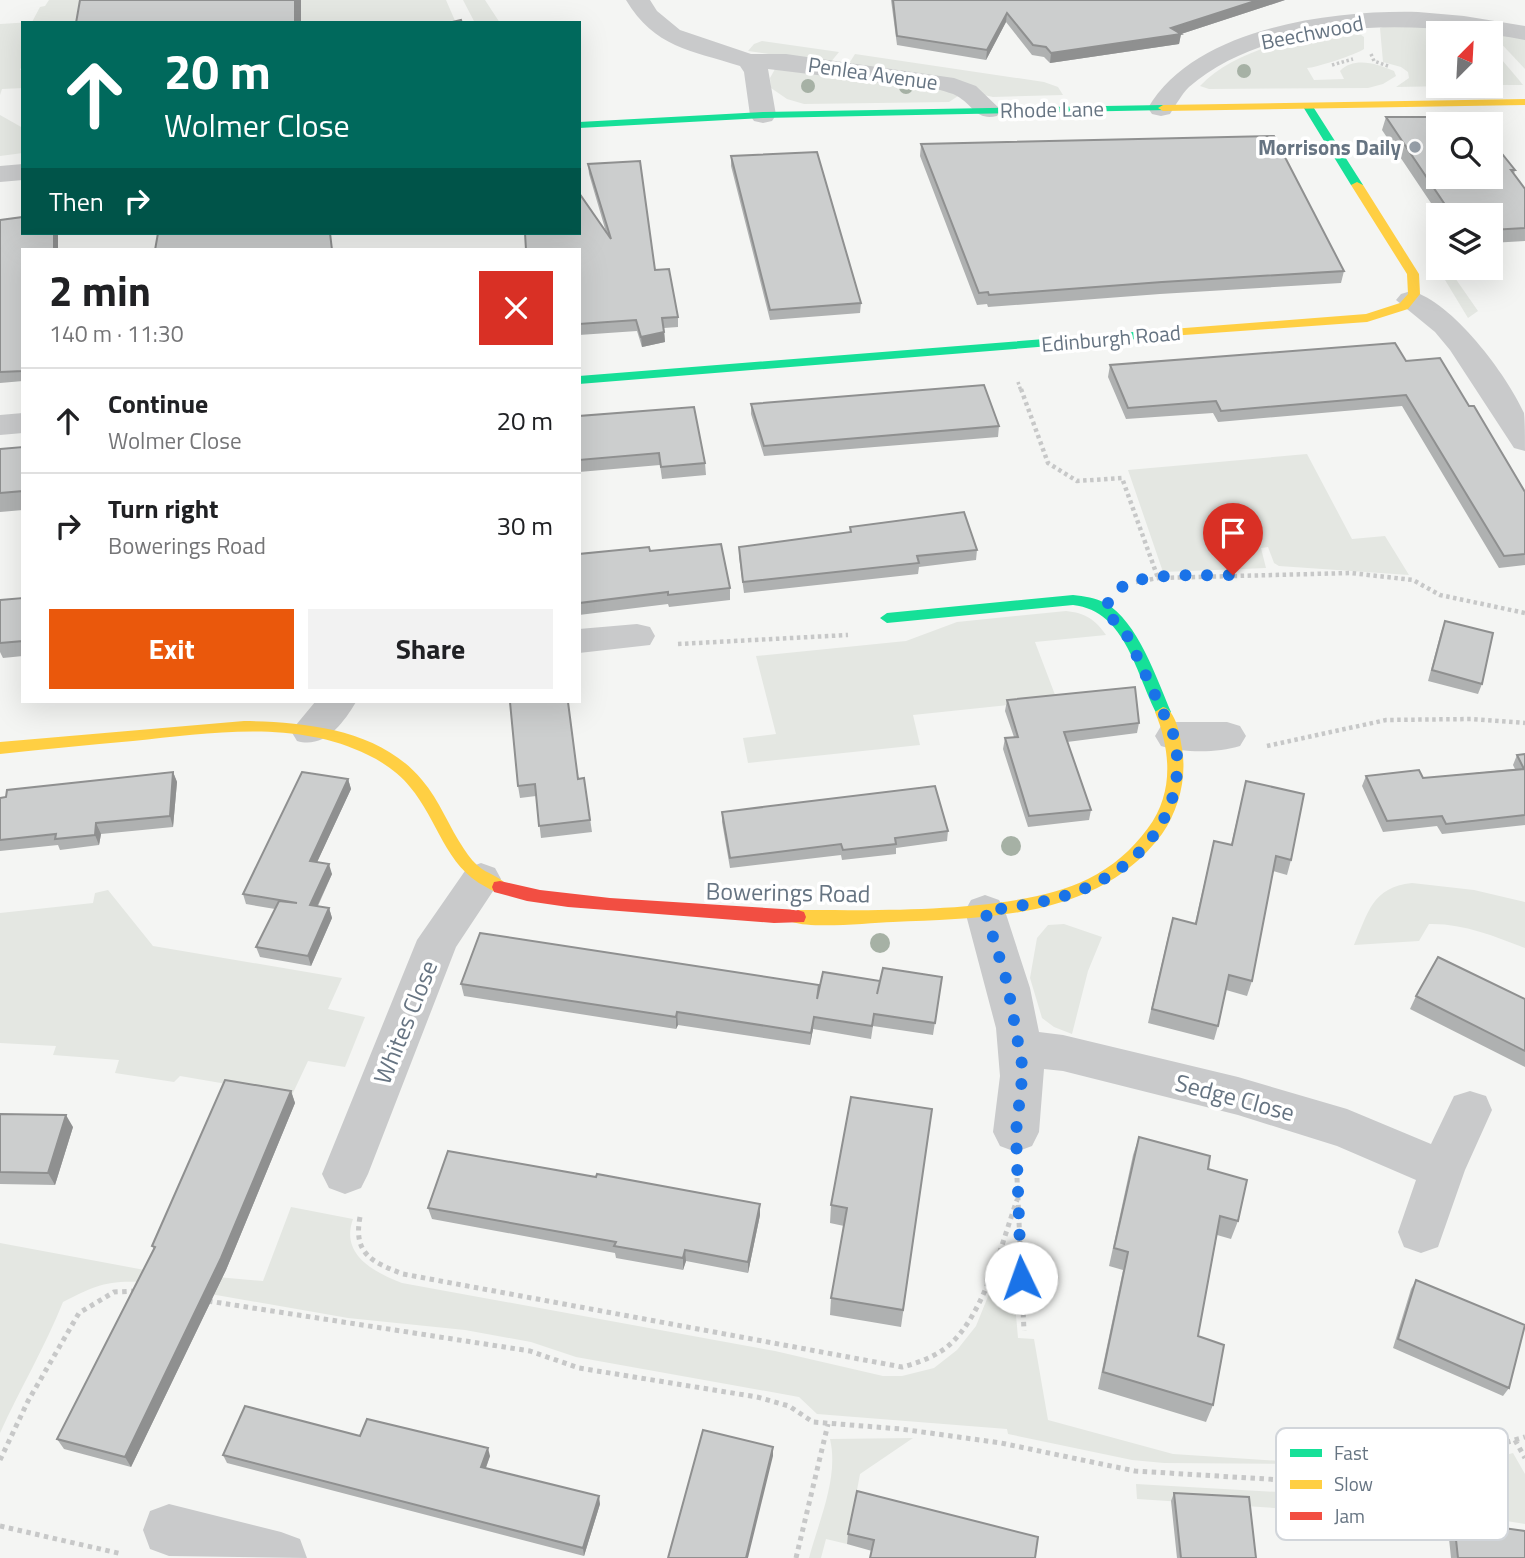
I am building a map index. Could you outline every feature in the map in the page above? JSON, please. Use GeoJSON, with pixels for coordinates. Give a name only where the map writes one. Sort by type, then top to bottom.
{"type":"FeatureCollection","features":[{"type":"Feature","properties":{"kind":"street","name":"Penlea Avenue"},"geometry":{"type":"LineString","coordinates":[[638,0],[648,16],[671,35],[749,61],[824,66],[945,83],[967,91],[988,110]]}},
{"type":"Feature","properties":{"kind":"street","name":"Beechwood"},"geometry":{"type":"LineString","coordinates":[[1161,108],[1177,85],[1217,58],[1246,46],[1398,9],[1449,22],[1525,33]]}},
{"type":"Feature","properties":{"kind":"street"},"geometry":{"type":"LineString","coordinates":[[749,61],[757,71],[763,115]]}},
{"type":"Feature","properties":{"kind":"street","name":"Rhode Lane"},"geometry":{"type":"LineString","coordinates":[[581,125],[763,115],[1525,103]]}},
{"type":"Feature","properties":{"kind":"street"},"geometry":{"type":"LineString","coordinates":[[1307,105],[1413,274],[1417,285],[1411,300],[1428,309],[1511,398],[1525,441]]}},
{"type":"Feature","properties":{"kind":"street"},"geometry":{"type":"LineString","coordinates":[[0,174],[21,172]]}},
{"type":"Feature","properties":{"kind":"street","name":"Edinburgh Road"},"geometry":{"type":"LineString","coordinates":[[581,380],[1367,318],[1388,313],[1411,300]]}},
{"type":"Feature","properties":{"kind":"street"},"geometry":{"type":"LineString","coordinates":[[0,425],[21,424]]}},
{"type":"Feature","properties":{"kind":"street"},"geometry":{"type":"LineString","coordinates":[[887,618],[1073,600],[1104,609]]}},
{"type":"Feature","properties":{"kind":"street","name":"Bowerings Road"},"geometry":{"type":"LineString","coordinates":[[0,748],[241,725],[273,725],[310,731],[373,752],[403,772],[429,800],[461,861],[470,872],[503,890],[526,896],[704,914],[807,918],[985,911],[1028,905],[1069,895],[1114,872],[1148,845],[1162,826],[1177,777],[1174,736],[1128,637],[1104,609]]}},
{"type":"Feature","properties":{"kind":"street"},"geometry":{"type":"LineString","coordinates":[[581,641],[637,636]]}},
{"type":"Feature","properties":{"kind":"street"},"geometry":{"type":"LineString","coordinates":[[310,731],[336,703]]}},
{"type":"Feature","properties":{"kind":"street"},"geometry":{"type":"LineString","coordinates":[[1174,736],[1227,736]]}},
{"type":"Feature","properties":{"kind":"street","name":"Whites Close"},"geometry":{"type":"LineString","coordinates":[[345,1174],[438,940],[481,879]]}},
{"type":"Feature","properties":{"kind":"street"},"geometry":{"type":"LineString","coordinates":[[985,911],[1007,982],[1020,1048],[1023,1070],[1016,1132]]}},
{"type":"Feature","properties":{"kind":"street","name":"Sedge Close"},"geometry":{"type":"LineString","coordinates":[[1020,1048],[1063,1053],[1238,1096],[1347,1129],[1442,1170]]}},
{"type":"Feature","properties":{"kind":"street"},"geometry":{"type":"LineString","coordinates":[[1421,1232],[1442,1170],[1470,1110]]}},
{"type":"Feature","properties":{"kind":"street"},"geometry":{"type":"LineString","coordinates":[[148,1543],[260,1556]]}},
{"type":"Feature","properties":{"kind":"path"},"geometry":{"type":"LineString","coordinates":[[1332,65],[1372,57]]}},
{"type":"Feature","properties":{"kind":"path"},"geometry":{"type":"LineString","coordinates":[[1004,347],[1048,463],[1077,481],[1122,478],[1158,578]]}},
{"type":"Feature","properties":{"kind":"path"},"geometry":{"type":"LineString","coordinates":[[1104,609],[1112,597],[1129,583],[1158,578],[1309,573],[1413,580],[1440,595],[1525,613]]}},
{"type":"Feature","properties":{"kind":"path"},"geometry":{"type":"LineString","coordinates":[[672,644],[890,632],[887,618]]}},
{"type":"Feature","properties":{"kind":"path"},"geometry":{"type":"LineString","coordinates":[[1227,736],[1254,750],[1386,720],[1471,719],[1525,723]]}},
{"type":"Feature","properties":{"kind":"path"},"geometry":{"type":"LineString","coordinates":[[1016,1132],[1024,1331]]}},
{"type":"Feature","properties":{"kind":"path"},"geometry":{"type":"LineString","coordinates":[[345,1174],[360,1219],[356,1237],[372,1260],[403,1274],[902,1367],[922,1363],[957,1337],[970,1316],[995,1261],[1017,1200]]}},
{"type":"Feature","properties":{"kind":"path"},"geometry":{"type":"LineString","coordinates":[[0,1460],[28,1401],[79,1313],[114,1292],[141,1292]]}},
{"type":"Feature","properties":{"kind":"path"},"geometry":{"type":"LineString","coordinates":[[200,1300],[530,1351],[579,1368],[757,1397],[789,1406],[813,1422],[901,1429],[1001,1443],[1135,1471],[1276,1480]]}},
{"type":"Feature","properties":{"kind":"path"},"geometry":{"type":"LineString","coordinates":[[796,1558],[828,1424]]}},
{"type":"Feature","properties":{"kind":"path"},"geometry":{"type":"LineString","coordinates":[[1508,1442],[1525,1437]]}},
{"type":"Feature","properties":{"kind":"path"},"geometry":{"type":"LineString","coordinates":[[1515,1440],[1525,1458]]}},
{"type":"Feature","properties":{"kind":"path"},"geometry":{"type":"LineString","coordinates":[[0,1526],[148,1543]]}},
{"type":"Feature","properties":{"kind":"shaded area"},"geometry":{"type":"Polygon","coordinates":[[[49,0],[142,0],[93,21],[33,21],[40,7],[45,6],[49,0]]]}},
{"type":"Feature","properties":{"kind":"shaded area"},"geometry":{"type":"Polygon","coordinates":[[[301,0],[446,0],[455,21],[301,21],[301,0]]]}},
{"type":"Feature","properties":{"kind":"shaded area"},"geometry":{"type":"Polygon","coordinates":[[[463,0],[485,0],[499,21],[474,21],[463,0]]]}},
{"type":"Feature","properties":{"kind":"shaded area"},"geometry":{"type":"Polygon","coordinates":[[[21,23],[21,88],[2,89],[0,95],[0,24],[21,23]]]}},
{"type":"Feature","properties":{"kind":"shaded area"},"geometry":{"type":"Polygon","coordinates":[[[1350,27],[1364,37],[1364,49],[1307,68],[1314,80],[1344,79],[1340,71],[1346,66],[1359,63],[1388,68],[1394,71],[1396,76],[1383,84],[1368,88],[1209,89],[1200,86],[1214,73],[1250,53],[1291,40],[1350,27]]]}},
{"type":"Feature","properties":{"kind":"shaded area"},"geometry":{"type":"Polygon","coordinates":[[[1426,27],[1426,86],[1396,87],[1409,78],[1408,72],[1383,62],[1380,28],[1426,27]]]}},
{"type":"Feature","properties":{"kind":"shaded area"},"geometry":{"type":"Polygon","coordinates":[[[1503,34],[1525,38],[1525,69],[1503,46],[1503,34]]]}},
{"type":"Feature","properties":{"kind":"shaded area"},"geometry":{"type":"Polygon","coordinates":[[[762,41],[839,52],[830,63],[748,51],[754,44],[762,41]]]}},
{"type":"Feature","properties":{"kind":"shaded area"},"geometry":{"type":"Polygon","coordinates":[[[855,54],[1044,82],[1058,87],[1063,95],[993,97],[854,66],[850,62],[855,54]]]}},
{"type":"Feature","properties":{"kind":"shaded area"},"geometry":{"type":"Polygon","coordinates":[[[1503,61],[1519,80],[1523,85],[1503,85],[1503,61]]]}},
{"type":"Feature","properties":{"kind":"shaded area"},"geometry":{"type":"Polygon","coordinates":[[[775,69],[938,85],[958,96],[949,102],[804,104],[787,99],[771,88],[770,78],[775,69]]]}},
{"type":"Feature","properties":{"kind":"shaded area"},"geometry":{"type":"Polygon","coordinates":[[[0,115],[21,127],[21,153],[0,156],[0,115]]]}},
{"type":"Feature","properties":{"kind":"shaded area"},"geometry":{"type":"Polygon","coordinates":[[[1445,280],[1456,280],[1478,311],[1468,318],[1445,280]]]}},
{"type":"Feature","properties":{"kind":"shaded area"},"geometry":{"type":"Polygon","coordinates":[[[1307,454],[1352,539],[1385,536],[1409,575],[1279,566],[1274,563],[1268,547],[1261,548],[1266,568],[1163,572],[1128,470],[1307,454]]]}},
{"type":"Feature","properties":{"kind":"shaded area"},"geometry":{"type":"Polygon","coordinates":[[[1066,611],[1089,618],[1106,635],[1035,642],[1057,700],[913,715],[920,745],[748,763],[743,738],[776,734],[756,656],[906,641],[957,622],[1066,611]]]}},
{"type":"Feature","properties":{"kind":"shaded area"},"geometry":{"type":"Polygon","coordinates":[[[1412,883],[1474,890],[1525,902],[1525,948],[1466,928],[1441,924],[1429,924],[1419,941],[1354,945],[1373,903],[1388,890],[1412,883]]]}},
{"type":"Feature","properties":{"kind":"shaded area"},"geometry":{"type":"Polygon","coordinates":[[[108,890],[153,946],[342,978],[328,1009],[365,1017],[345,1067],[308,1061],[292,1095],[180,1076],[174,1082],[115,1073],[119,1060],[53,1055],[56,1046],[0,1043],[0,913],[93,903],[95,893],[108,890]]]}},
{"type":"Feature","properties":{"kind":"shaded area"},"geometry":{"type":"Polygon","coordinates":[[[1064,924],[1102,937],[1088,971],[1072,1034],[1054,1027],[1042,1018],[1030,978],[1037,938],[1048,925],[1064,924]]]}},
{"type":"Feature","properties":{"kind":"shaded area"},"geometry":{"type":"Polygon","coordinates":[[[291,1207],[353,1219],[350,1232],[355,1252],[371,1267],[402,1283],[775,1351],[883,1376],[902,1376],[934,1368],[957,1350],[976,1326],[1004,1257],[1011,1258],[1018,1338],[1034,1339],[1048,1420],[1173,1454],[1276,1461],[1276,1464],[1164,1463],[1132,1460],[1008,1434],[1007,1429],[817,1414],[799,1397],[576,1357],[531,1342],[465,1330],[348,1318],[142,1282],[101,1285],[63,1302],[0,1433],[0,1243],[150,1271],[263,1281],[291,1207]]]}},
{"type":"Feature","properties":{"kind":"shaded area"},"geometry":{"type":"Polygon","coordinates":[[[913,1438],[860,1474],[847,1544],[826,1539],[821,1558],[809,1558],[830,1484],[830,1439],[913,1438]]]}},
{"type":"Feature","properties":{"kind":"shaded area"},"geometry":{"type":"Polygon","coordinates":[[[1513,1453],[1525,1474],[1525,1524],[1508,1521],[1508,1454],[1513,1453]]]}},
{"type":"Feature","properties":{"kind":"shaded area"},"geometry":{"type":"Polygon","coordinates":[[[1136,1484],[1276,1492],[1276,1508],[1137,1499],[1136,1484]]]}},
{"type":"Feature","properties":{"kind":"building"},"geometry":{"type":"Polygon","coordinates":[[[80,0],[295,0],[295,21],[76,21],[80,0]]]}},
{"type":"Feature","properties":{"kind":"building"},"geometry":{"type":"Polygon","coordinates":[[[893,0],[1258,0],[1171,28],[1181,34],[1051,53],[1046,47],[1033,45],[1007,13],[987,50],[897,36],[893,0]]]}},
{"type":"Feature","properties":{"kind":"building"},"geometry":{"type":"Polygon","coordinates":[[[1386,117],[1426,117],[1426,176],[1386,117]]]}},
{"type":"Feature","properties":{"kind":"building"},"geometry":{"type":"Polygon","coordinates":[[[1274,136],[1344,271],[989,295],[988,292],[979,293],[921,144],[1274,136]]]}},
{"type":"Feature","properties":{"kind":"building"},"geometry":{"type":"Polygon","coordinates":[[[817,152],[861,303],[770,310],[731,156],[817,152]]]}},
{"type":"Feature","properties":{"kind":"building"},"geometry":{"type":"Polygon","coordinates":[[[1503,155],[1525,189],[1525,228],[1503,229],[1503,203],[1444,203],[1434,189],[1503,189],[1503,155]]]}},
{"type":"Feature","properties":{"kind":"building"},"geometry":{"type":"Polygon","coordinates":[[[640,161],[655,270],[669,269],[678,317],[662,318],[664,332],[641,337],[636,320],[581,324],[581,248],[526,248],[525,235],[581,235],[581,196],[611,239],[588,164],[640,161]]]}},
{"type":"Feature","properties":{"kind":"building"},"geometry":{"type":"Polygon","coordinates":[[[21,217],[21,235],[54,235],[54,248],[21,248],[21,371],[0,372],[0,220],[21,217]]]}},
{"type":"Feature","properties":{"kind":"building"},"geometry":{"type":"Polygon","coordinates":[[[158,235],[330,235],[332,248],[155,248],[158,235]]]}},
{"type":"Feature","properties":{"kind":"building"},"geometry":{"type":"Polygon","coordinates":[[[1395,343],[1406,361],[1440,358],[1469,406],[1474,406],[1525,492],[1525,554],[1504,556],[1406,395],[1221,411],[1216,401],[1128,408],[1110,365],[1395,343]]]}},
{"type":"Feature","properties":{"kind":"building"},"geometry":{"type":"Polygon","coordinates":[[[984,385],[999,426],[764,446],[751,404],[984,385]]]}},
{"type":"Feature","properties":{"kind":"building"},"geometry":{"type":"Polygon","coordinates":[[[694,407],[705,463],[661,467],[659,453],[581,460],[581,416],[694,407]]]}},
{"type":"Feature","properties":{"kind":"building"},"geometry":{"type":"Polygon","coordinates":[[[21,447],[21,491],[0,493],[0,449],[21,447]]]}},
{"type":"Feature","properties":{"kind":"building"},"geometry":{"type":"Polygon","coordinates":[[[964,512],[977,550],[917,556],[919,563],[743,582],[739,547],[851,532],[850,527],[964,512]]]}},
{"type":"Feature","properties":{"kind":"building"},"geometry":{"type":"Polygon","coordinates":[[[721,544],[730,588],[668,595],[668,592],[581,603],[581,554],[649,547],[650,551],[721,544]]]}},
{"type":"Feature","properties":{"kind":"building"},"geometry":{"type":"Polygon","coordinates":[[[21,598],[21,641],[0,643],[0,600],[21,598]]]}},
{"type":"Feature","properties":{"kind":"building"},"geometry":{"type":"Polygon","coordinates":[[[1445,621],[1493,633],[1482,684],[1432,670],[1445,621]]]}},
{"type":"Feature","properties":{"kind":"building"},"geometry":{"type":"Polygon","coordinates":[[[1135,687],[1139,723],[1064,732],[1091,810],[1029,816],[1005,738],[1018,737],[1007,700],[1135,687]]]}},
{"type":"Feature","properties":{"kind":"building"},"geometry":{"type":"Polygon","coordinates":[[[510,703],[568,703],[578,779],[584,778],[590,820],[539,826],[535,784],[518,786],[510,703]]]}},
{"type":"Feature","properties":{"kind":"building"},"geometry":{"type":"Polygon","coordinates":[[[1525,754],[1525,815],[1446,824],[1442,816],[1387,821],[1366,776],[1419,770],[1423,778],[1524,769],[1517,755],[1525,754]]]}},
{"type":"Feature","properties":{"kind":"building"},"geometry":{"type":"Polygon","coordinates":[[[173,772],[170,816],[96,823],[95,835],[55,839],[56,834],[0,840],[0,798],[6,797],[7,790],[173,772]]]}},
{"type":"Feature","properties":{"kind":"building"},"geometry":{"type":"Polygon","coordinates":[[[302,772],[348,779],[310,861],[329,864],[310,905],[329,908],[308,956],[256,947],[279,901],[297,903],[243,894],[302,772]]]}},
{"type":"Feature","properties":{"kind":"building"},"geometry":{"type":"Polygon","coordinates":[[[1246,781],[1304,794],[1291,860],[1276,856],[1252,981],[1229,975],[1218,1026],[1152,1009],[1173,918],[1196,924],[1214,841],[1232,845],[1246,781]]]}},
{"type":"Feature","properties":{"kind":"building"},"geometry":{"type":"Polygon","coordinates":[[[935,786],[948,831],[895,838],[896,844],[843,850],[841,844],[730,858],[722,812],[935,786]]]}},
{"type":"Feature","properties":{"kind":"building"},"geometry":{"type":"Polygon","coordinates":[[[480,933],[819,985],[817,999],[823,972],[880,981],[883,968],[942,977],[935,1023],[874,1014],[872,1026],[814,1017],[811,1033],[677,1012],[676,1017],[461,984],[480,933]]]}},
{"type":"Feature","properties":{"kind":"building"},"geometry":{"type":"Polygon","coordinates":[[[1438,957],[1525,999],[1525,1051],[1416,996],[1438,957]]]}},
{"type":"Feature","properties":{"kind":"building"},"geometry":{"type":"Polygon","coordinates":[[[225,1080],[291,1091],[221,1258],[125,1457],[57,1439],[155,1247],[152,1246],[225,1080]]]}},
{"type":"Feature","properties":{"kind":"building"},"geometry":{"type":"Polygon","coordinates":[[[851,1097],[932,1109],[903,1310],[831,1298],[847,1208],[831,1205],[851,1097]]]}},
{"type":"Feature","properties":{"kind":"building"},"geometry":{"type":"Polygon","coordinates":[[[0,1114],[66,1115],[48,1173],[0,1172],[0,1114]]]}},
{"type":"Feature","properties":{"kind":"building"},"geometry":{"type":"Polygon","coordinates":[[[1139,1137],[1210,1156],[1208,1169],[1247,1180],[1238,1221],[1220,1216],[1198,1336],[1224,1345],[1213,1405],[1103,1372],[1128,1252],[1114,1248],[1139,1137]]]}},
{"type":"Feature","properties":{"kind":"building"},"geometry":{"type":"Polygon","coordinates":[[[448,1151],[596,1177],[597,1174],[760,1204],[748,1262],[685,1250],[683,1258],[614,1246],[616,1242],[428,1208],[448,1151]]]}},
{"type":"Feature","properties":{"kind":"building"},"geometry":{"type":"Polygon","coordinates":[[[1416,1280],[1525,1325],[1509,1388],[1398,1339],[1416,1280]]]}},
{"type":"Feature","properties":{"kind":"building"},"geometry":{"type":"Polygon","coordinates":[[[245,1406],[360,1436],[367,1419],[488,1448],[481,1467],[599,1496],[583,1548],[223,1455],[245,1406]]]}},
{"type":"Feature","properties":{"kind":"building"},"geometry":{"type":"Polygon","coordinates":[[[703,1430],[773,1447],[746,1558],[668,1558],[703,1430]]]}},
{"type":"Feature","properties":{"kind":"building"},"geometry":{"type":"Polygon","coordinates":[[[857,1491],[1038,1537],[1035,1558],[870,1558],[874,1540],[848,1534],[857,1491]]]}},
{"type":"Feature","properties":{"kind":"building"},"geometry":{"type":"Polygon","coordinates":[[[1174,1493],[1249,1497],[1256,1558],[1181,1558],[1174,1493]]]}},
{"type":"Feature","properties":{"kind":"building"},"geometry":{"type":"Polygon","coordinates":[[[1508,1529],[1525,1531],[1525,1558],[1458,1558],[1456,1540],[1508,1540],[1508,1529]]]}},
{"type":"Feature","properties":{"kind":"traffic: fast"},"geometry":{"type":"LineString","coordinates":[[1307,105],[1357,185]]}},
{"type":"Feature","properties":{"kind":"traffic: fast"},"geometry":{"type":"LineString","coordinates":[[581,125],[763,115],[1163,108]]}},
{"type":"Feature","properties":{"kind":"traffic: fast"},"geometry":{"type":"LineString","coordinates":[[581,380],[1146,335]]}},
{"type":"Feature","properties":{"kind":"traffic: fast"},"geometry":{"type":"LineString","coordinates":[[887,618],[1073,600],[1093,604],[1114,618],[1132,642],[1163,712]]}},
{"type":"Feature","properties":{"kind":"traffic: slow"},"geometry":{"type":"LineString","coordinates":[[1163,108],[1525,102]]}},
{"type":"Feature","properties":{"kind":"traffic: slow"},"geometry":{"type":"LineString","coordinates":[[1146,335],[1367,318],[1404,306],[1414,294],[1413,274],[1357,185]]}},
{"type":"Feature","properties":{"kind":"traffic: slow"},"geometry":{"type":"LineString","coordinates":[[798,917],[906,915],[1004,908],[1035,903],[1093,884],[1119,869],[1141,849],[1167,810],[1176,768],[1173,741],[1163,712]]}},
{"type":"Feature","properties":{"kind":"traffic: slow"},"geometry":{"type":"LineString","coordinates":[[0,748],[244,726],[313,731],[345,739],[376,752],[404,771],[424,794],[452,844],[469,867],[500,887]]}},
{"type":"Feature","properties":{"kind":"traffic: jam"},"geometry":{"type":"LineString","coordinates":[[500,887],[568,901],[798,917]]}},
{"type":"Feature","properties":{"kind":"place","name":"Morrisons Daily"},"geometry":{"type":"Point","coordinates":[1415,147]}},
{"type":"Feature","properties":{"kind":"route"},"geometry":{"type":"LineString","coordinates":[[1021,1278],[1016,1132],[1023,1070],[1007,982],[985,911],[1028,905],[1069,895],[1114,872],[1148,845],[1167,814],[1177,777],[1177,751],[1174,736],[1128,637],[1121,625],[1104,609],[1112,597],[1129,583],[1158,578],[1233,575]]}}]}
